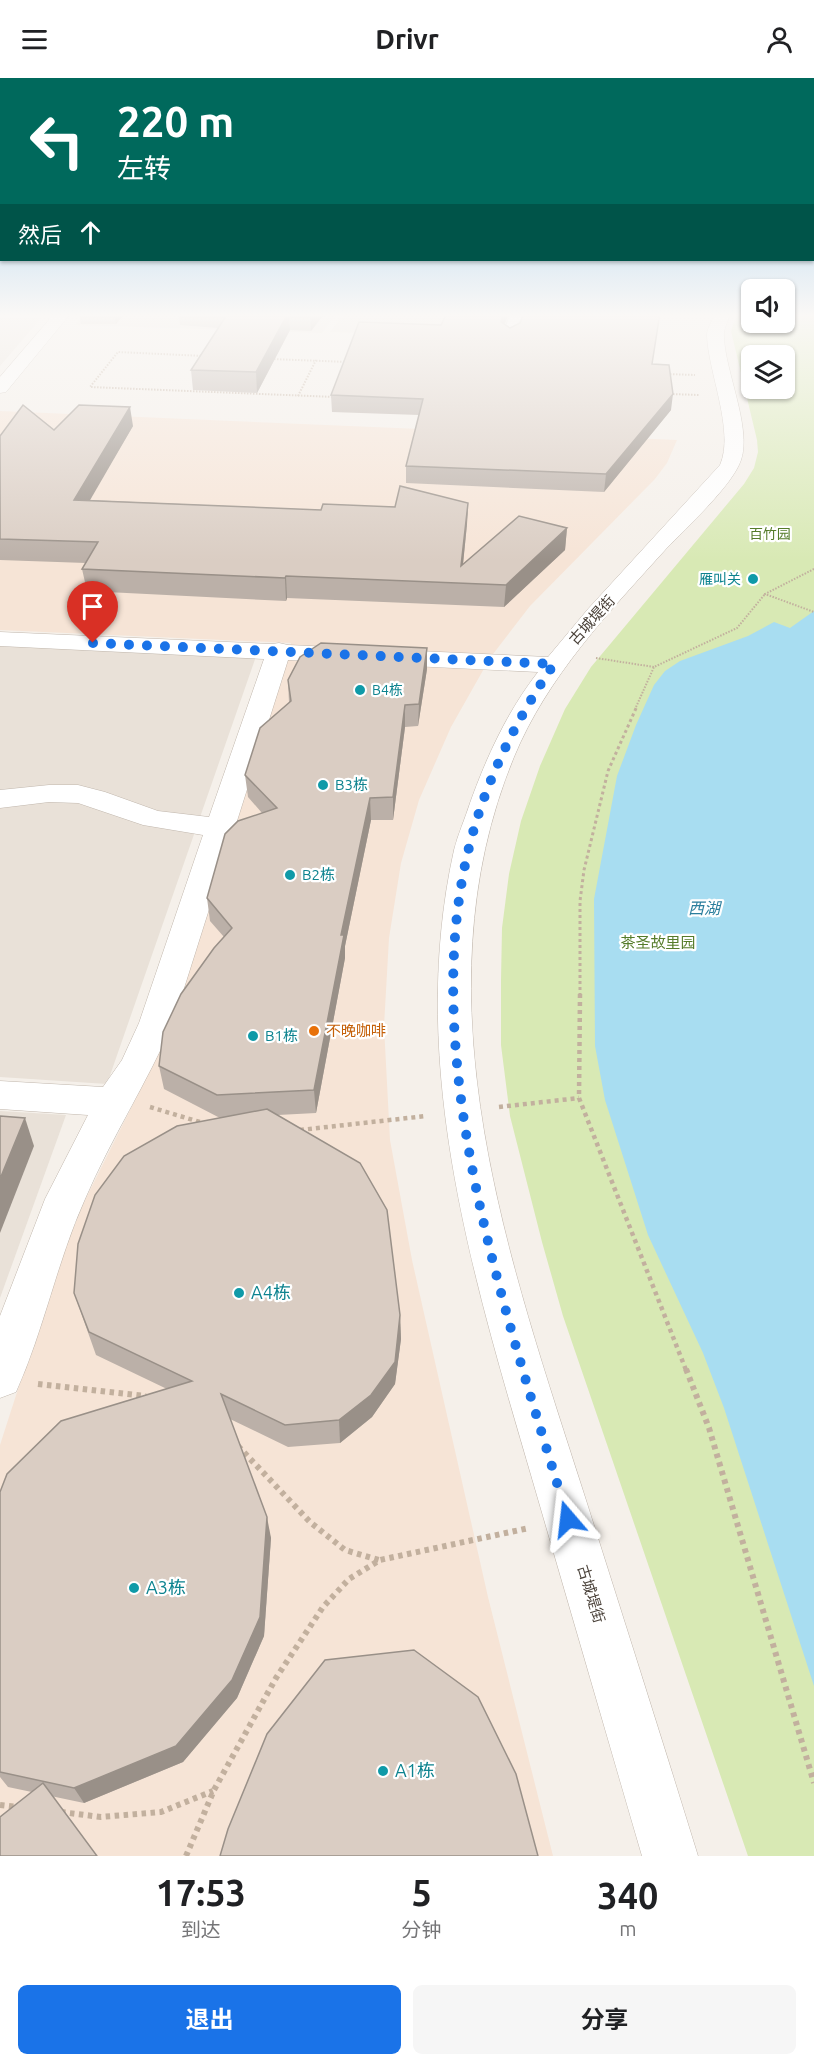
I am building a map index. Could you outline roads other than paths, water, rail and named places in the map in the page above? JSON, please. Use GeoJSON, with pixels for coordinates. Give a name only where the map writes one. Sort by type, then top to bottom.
{"type":"FeatureCollection","features":[{"type":"Feature","properties":{"kind":"street","name":"古城堤街"},"geometry":{"type":"LineString","coordinates":[[670,1856],[520,1362],[476,1186],[456,1052],[454,988],[456,931],[472,836],[500,757],[521,717],[558,659],[729,466],[733,456],[734,436],[727,396]]}},
{"type":"Feature","properties":{"kind":"street"},"geometry":{"type":"LineString","coordinates":[[0,639],[558,659]]}},
{"type":"Feature","properties":{"kind":"street"},"geometry":{"type":"LineString","coordinates":[[17,1381],[39,1264],[64,1199],[113,1102],[137,1065],[156,1023],[279,650]]}},
{"type":"Feature","properties":{"kind":"street"},"geometry":{"type":"LineString","coordinates":[[0,799],[45,793],[77,794],[101,799],[143,816],[175,824],[221,827]]}},
{"type":"Feature","properties":{"kind":"street"},"geometry":{"type":"LineString","coordinates":[[0,1095],[113,1102]]}},
{"type":"Feature","properties":{"kind":"water","name":"西湖"},"geometry":{"type":"Polygon","coordinates":[[[814,611],[814,1686],[724,1408],[703,1353],[648,1235],[605,1100],[595,1046],[594,899],[617,776],[654,685],[665,671],[680,661],[748,636],[774,622],[790,628],[814,611]]]}},
{"type":"Feature","properties":{"kind":"place","name":"雁叫关"},"geometry":{"type":"Point","coordinates":[753,579]}},
{"type":"Feature","properties":{"kind":"place","name":"B4栋"},"geometry":{"type":"Point","coordinates":[360,690]}},
{"type":"Feature","properties":{"kind":"place","name":"B3栋"},"geometry":{"type":"Point","coordinates":[323,785]}},
{"type":"Feature","properties":{"kind":"place","name":"B2栋"},"geometry":{"type":"Point","coordinates":[290,875]}},
{"type":"Feature","properties":{"kind":"place","name":"不晚咖啡"},"geometry":{"type":"Point","coordinates":[314,1031]}},
{"type":"Feature","properties":{"kind":"place","name":"B1栋"},"geometry":{"type":"Point","coordinates":[253,1036]}},
{"type":"Feature","properties":{"kind":"place","name":"A4栋"},"geometry":{"type":"Point","coordinates":[239,1293]}},
{"type":"Feature","properties":{"kind":"place","name":"A3栋"},"geometry":{"type":"Point","coordinates":[134,1588]}},
{"type":"Feature","properties":{"kind":"place","name":"A1栋"},"geometry":{"type":"Point","coordinates":[383,1771]}},
{"type":"Feature","properties":{"kind":"park label","name":"百竹园"},"geometry":{"type":"Point","coordinates":[770,534]}},
{"type":"Feature","properties":{"kind":"park label","name":"茶圣故里园"},"geometry":{"type":"Point","coordinates":[658,943]}}]}
